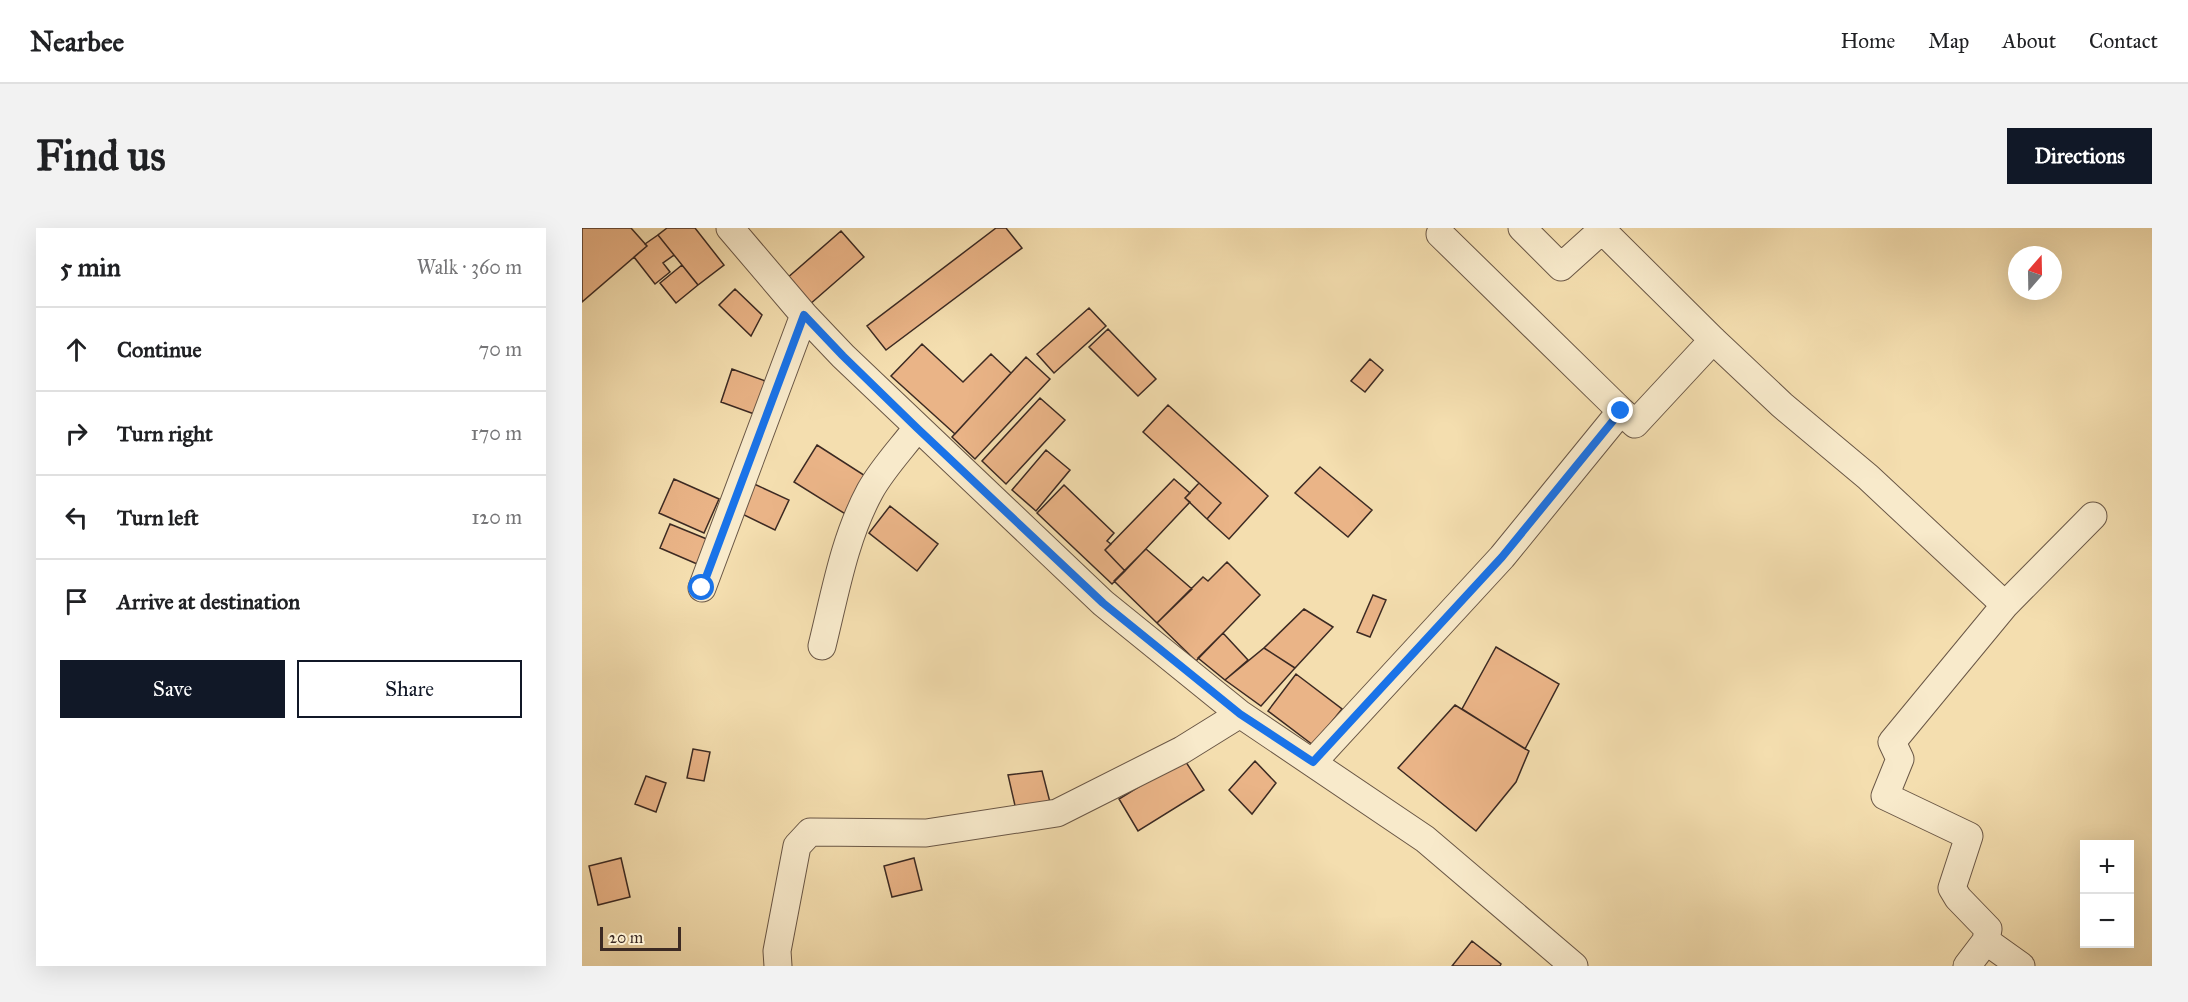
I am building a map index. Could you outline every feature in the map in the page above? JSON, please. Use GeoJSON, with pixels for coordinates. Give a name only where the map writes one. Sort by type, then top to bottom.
{"type":"FeatureCollection","features":[{"type":"Feature","properties":{"kind":"street"},"geometry":{"type":"LineString","coordinates":[[730,228],[804,315],[843,356],[1103,603],[1240,714],[1425,839],[1574,966]]}},
{"type":"Feature","properties":{"kind":"street"},"geometry":{"type":"LineString","coordinates":[[1522,228],[1561,267],[1602,230],[1607,230],[1713,340],[1782,405],[1868,477],[2005,606]]}},
{"type":"Feature","properties":{"kind":"street"},"geometry":{"type":"LineString","coordinates":[[1440,234],[1635,424],[1713,340]]}},
{"type":"Feature","properties":{"kind":"street"},"geometry":{"type":"LineString","coordinates":[[702,588],[804,315]]}},
{"type":"Feature","properties":{"kind":"street"},"geometry":{"type":"LineString","coordinates":[[1313,762],[1502,557],[1621,411]]}},
{"type":"Feature","properties":{"kind":"street"},"geometry":{"type":"LineString","coordinates":[[822,646],[843,558],[855,524],[870,490],[917,428]]}},
{"type":"Feature","properties":{"kind":"street"},"geometry":{"type":"LineString","coordinates":[[1967,966],[1986,941],[1988,929],[1958,898],[1952,888],[1969,836],[1885,796],[1900,759],[1892,742],[2005,606],[2093,516]]}},
{"type":"Feature","properties":{"kind":"street"},"geometry":{"type":"LineString","coordinates":[[778,966],[777,951],[797,846],[810,832],[926,832],[1058,813],[1182,750],[1240,714]]}},
{"type":"Feature","properties":{"kind":"street"},"geometry":{"type":"LineString","coordinates":[[1986,941],[2021,966]]}},
{"type":"Feature","properties":{"kind":"building"},"geometry":{"type":"Polygon","coordinates":[[[582,228],[631,228],[647,246],[582,302],[582,228]]]}},
{"type":"Feature","properties":{"kind":"building"},"geometry":{"type":"Polygon","coordinates":[[[667,228],[695,228],[724,265],[698,285],[658,235],[667,228]]]}},
{"type":"Feature","properties":{"kind":"building"},"geometry":{"type":"Polygon","coordinates":[[[996,228],[1006,228],[1022,248],[886,350],[867,326],[996,228]]]}},
{"type":"Feature","properties":{"kind":"building"},"geometry":{"type":"Polygon","coordinates":[[[841,231],[864,257],[809,305],[786,279],[841,231]]]}},
{"type":"Feature","properties":{"kind":"building"},"geometry":{"type":"Polygon","coordinates":[[[658,235],[674,255],[663,263],[670,272],[655,284],[634,257],[647,246],[645,244],[658,235]]]}},
{"type":"Feature","properties":{"kind":"building"},"geometry":{"type":"Polygon","coordinates":[[[682,265],[698,285],[676,303],[660,283],[682,265]]]}},
{"type":"Feature","properties":{"kind":"building"},"geometry":{"type":"Polygon","coordinates":[[[735,289],[762,315],[751,336],[719,305],[735,289]]]}},
{"type":"Feature","properties":{"kind":"building"},"geometry":{"type":"Polygon","coordinates":[[[1089,308],[1106,326],[1054,373],[1037,354],[1089,308]]]}},
{"type":"Feature","properties":{"kind":"building"},"geometry":{"type":"Polygon","coordinates":[[[1108,329],[1156,379],[1138,396],[1089,347],[1108,329]]]}},
{"type":"Feature","properties":{"kind":"building"},"geometry":{"type":"Polygon","coordinates":[[[922,344],[963,382],[991,354],[1011,373],[955,434],[891,376],[922,344]]]}},
{"type":"Feature","properties":{"kind":"building"},"geometry":{"type":"Polygon","coordinates":[[[1026,357],[1050,379],[975,459],[952,437],[1026,357]]]}},
{"type":"Feature","properties":{"kind":"building"},"geometry":{"type":"Polygon","coordinates":[[[1370,359],[1383,370],[1365,392],[1351,381],[1370,359]]]}},
{"type":"Feature","properties":{"kind":"building"},"geometry":{"type":"Polygon","coordinates":[[[732,369],[768,382],[757,415],[721,402],[732,369]]]}},
{"type":"Feature","properties":{"kind":"building"},"geometry":{"type":"Polygon","coordinates":[[[1040,398],[1065,420],[1006,484],[982,461],[1040,398]]]}},
{"type":"Feature","properties":{"kind":"building"},"geometry":{"type":"Polygon","coordinates":[[[1168,405],[1268,496],[1229,539],[1207,519],[1221,503],[1143,432],[1168,405]]]}},
{"type":"Feature","properties":{"kind":"building"},"geometry":{"type":"Polygon","coordinates":[[[817,445],[870,479],[847,515],[794,482],[817,445]]]}},
{"type":"Feature","properties":{"kind":"building"},"geometry":{"type":"Polygon","coordinates":[[[1046,450],[1070,470],[1036,511],[1012,490],[1046,450]]]}},
{"type":"Feature","properties":{"kind":"building"},"geometry":{"type":"Polygon","coordinates":[[[1320,467],[1372,510],[1348,537],[1295,493],[1320,467]]]}},
{"type":"Feature","properties":{"kind":"building"},"geometry":{"type":"Polygon","coordinates":[[[674,479],[719,499],[704,533],[659,513],[674,479]]]}},
{"type":"Feature","properties":{"kind":"building"},"geometry":{"type":"Polygon","coordinates":[[[1174,479],[1190,493],[1185,498],[1190,502],[1125,571],[1105,550],[1174,479]]]}},
{"type":"Feature","properties":{"kind":"building"},"geometry":{"type":"Polygon","coordinates":[[[752,483],[789,500],[775,530],[738,512],[752,483]]]}},
{"type":"Feature","properties":{"kind":"building"},"geometry":{"type":"Polygon","coordinates":[[[1199,483],[1221,503],[1207,519],[1185,498],[1199,483]]]}},
{"type":"Feature","properties":{"kind":"building"},"geometry":{"type":"Polygon","coordinates":[[[1064,485],[1114,533],[1107,541],[1111,544],[1105,550],[1125,571],[1112,584],[1037,513],[1064,485]]]}},
{"type":"Feature","properties":{"kind":"building"},"geometry":{"type":"Polygon","coordinates":[[[890,506],[938,544],[917,571],[869,533],[890,506]]]}},
{"type":"Feature","properties":{"kind":"building"},"geometry":{"type":"Polygon","coordinates":[[[670,524],[714,542],[704,567],[660,548],[670,524]]]}},
{"type":"Feature","properties":{"kind":"building"},"geometry":{"type":"Polygon","coordinates":[[[1146,549],[1192,589],[1157,623],[1114,581],[1146,549]]]}},
{"type":"Feature","properties":{"kind":"building"},"geometry":{"type":"Polygon","coordinates":[[[1227,562],[1260,595],[1196,661],[1157,623],[1203,577],[1208,581],[1227,562]]]}},
{"type":"Feature","properties":{"kind":"building"},"geometry":{"type":"Polygon","coordinates":[[[1373,595],[1386,600],[1370,637],[1357,632],[1373,595]]]}},
{"type":"Feature","properties":{"kind":"building"},"geometry":{"type":"Polygon","coordinates":[[[1304,609],[1333,627],[1295,668],[1264,648],[1304,609]]]}},
{"type":"Feature","properties":{"kind":"building"},"geometry":{"type":"Polygon","coordinates":[[[1223,633],[1248,660],[1225,680],[1198,658],[1223,633]]]}},
{"type":"Feature","properties":{"kind":"building"},"geometry":{"type":"Polygon","coordinates":[[[1496,647],[1559,684],[1525,749],[1462,709],[1496,647]]]}},
{"type":"Feature","properties":{"kind":"building"},"geometry":{"type":"Polygon","coordinates":[[[1264,648],[1295,668],[1261,706],[1225,680],[1264,648]]]}},
{"type":"Feature","properties":{"kind":"building"},"geometry":{"type":"Polygon","coordinates":[[[1296,674],[1342,709],[1313,745],[1268,711],[1296,674]]]}},
{"type":"Feature","properties":{"kind":"building"},"geometry":{"type":"Polygon","coordinates":[[[1455,705],[1529,751],[1516,782],[1476,831],[1398,768],[1455,705]]]}},
{"type":"Feature","properties":{"kind":"building"},"geometry":{"type":"Polygon","coordinates":[[[693,749],[710,752],[704,781],[687,778],[693,749]]]}},
{"type":"Feature","properties":{"kind":"building"},"geometry":{"type":"Polygon","coordinates":[[[1184,759],[1204,790],[1138,831],[1119,799],[1184,759]]]}},
{"type":"Feature","properties":{"kind":"building"},"geometry":{"type":"Polygon","coordinates":[[[1255,761],[1276,783],[1252,814],[1229,790],[1255,761]]]}},
{"type":"Feature","properties":{"kind":"building"},"geometry":{"type":"Polygon","coordinates":[[[1042,771],[1051,806],[1016,810],[1008,775],[1042,771]]]}},
{"type":"Feature","properties":{"kind":"building"},"geometry":{"type":"Polygon","coordinates":[[[646,776],[666,783],[656,812],[635,804],[646,776]]]}},
{"type":"Feature","properties":{"kind":"building"},"geometry":{"type":"Polygon","coordinates":[[[621,858],[630,897],[598,905],[589,866],[621,858]]]}},
{"type":"Feature","properties":{"kind":"building"},"geometry":{"type":"Polygon","coordinates":[[[914,858],[922,890],[892,897],[884,866],[914,858]]]}},
{"type":"Feature","properties":{"kind":"building"},"geometry":{"type":"Polygon","coordinates":[[[1472,941],[1501,964],[1500,966],[1452,966],[1472,941]]]}},
{"type":"Feature","properties":{"kind":"route"},"geometry":{"type":"LineString","coordinates":[[702,588],[804,315],[917,428],[1103,603],[1240,714],[1313,762],[1502,557],[1621,411]]}}]}
